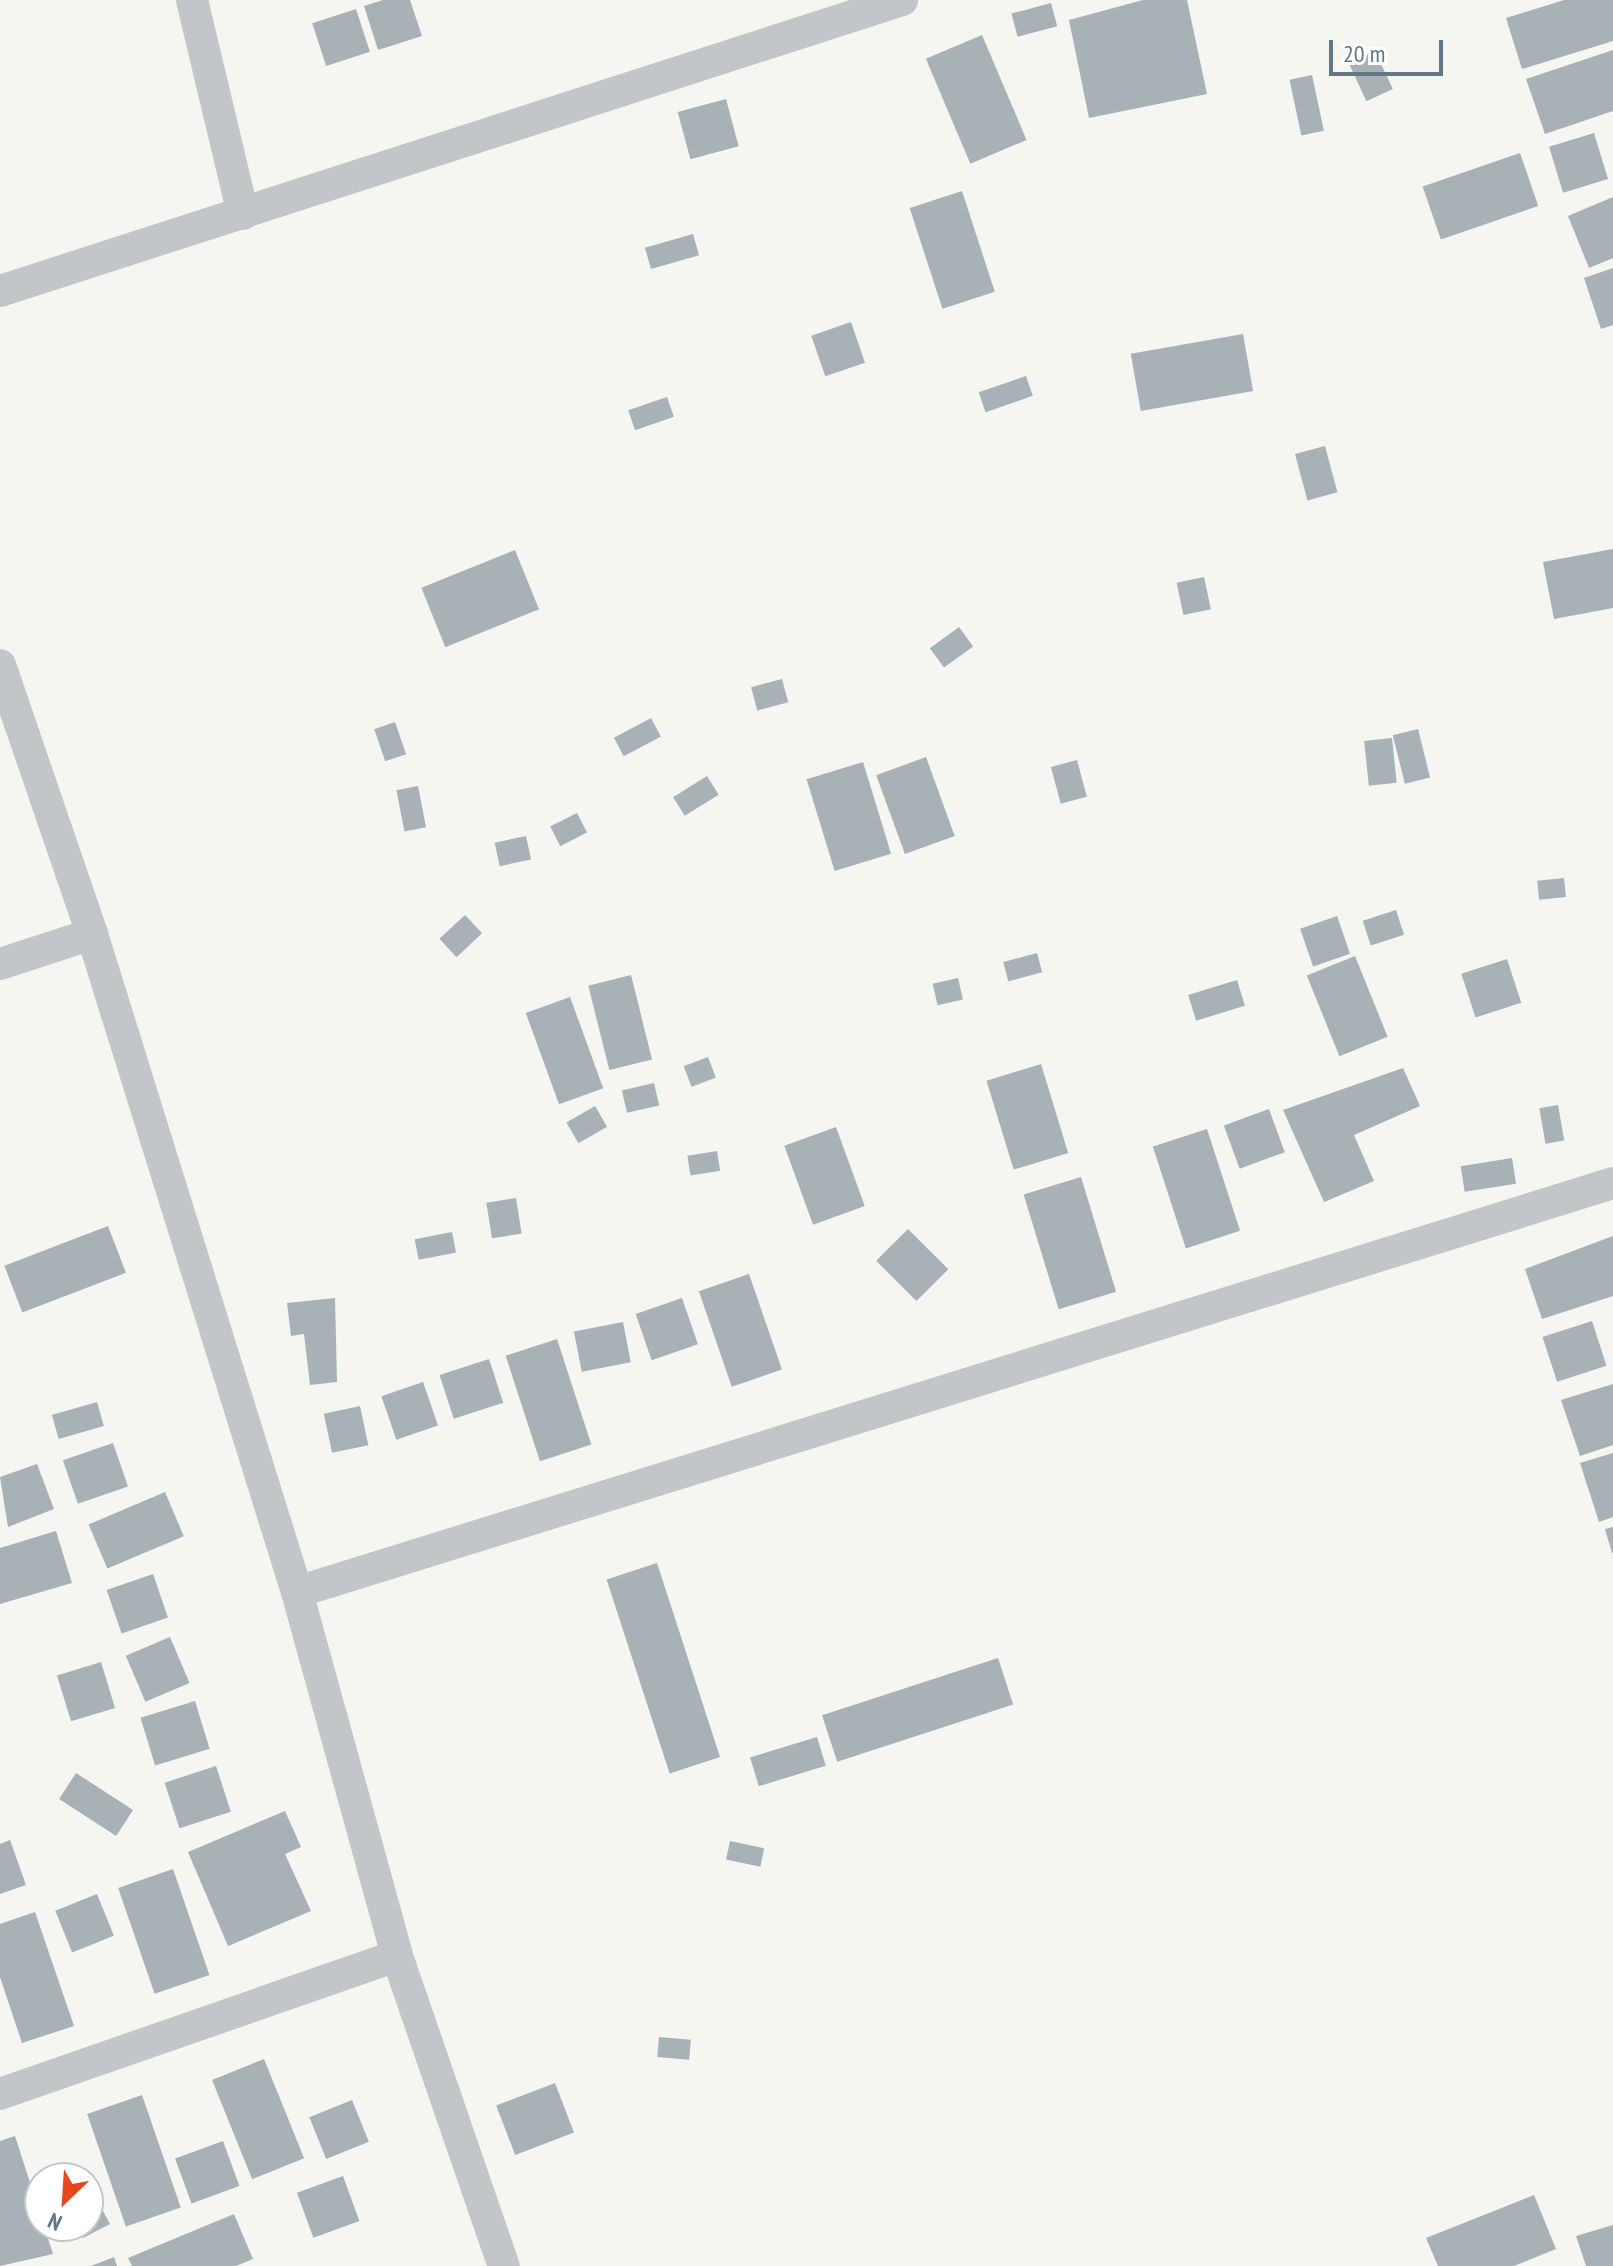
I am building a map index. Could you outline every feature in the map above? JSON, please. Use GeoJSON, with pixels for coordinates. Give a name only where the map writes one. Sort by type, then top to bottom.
{"type":"FeatureCollection","features":[{"type":"Feature","properties":{"kind":"street"},"geometry":{"type":"LineString","coordinates":[[192,0],[243,214]]}},
{"type":"Feature","properties":{"kind":"street"},"geometry":{"type":"LineString","coordinates":[[0,291],[902,0]]}},
{"type":"Feature","properties":{"kind":"street"},"geometry":{"type":"LineString","coordinates":[[0,665],[92,934],[297,1592],[397,1956],[504,2266]]}},
{"type":"Feature","properties":{"kind":"street"},"geometry":{"type":"LineString","coordinates":[[0,964],[92,934]]}},
{"type":"Feature","properties":{"kind":"street"},"geometry":{"type":"LineString","coordinates":[[297,1592],[1613,1183]]}},
{"type":"Feature","properties":{"kind":"street"},"geometry":{"type":"LineString","coordinates":[[0,2094],[397,1956]]}},
{"type":"Feature","properties":{"kind":"building"},"geometry":{"type":"Polygon","coordinates":[[[383,0],[410,0],[422,36],[378,50],[364,6],[383,0]]]}},
{"type":"Feature","properties":{"kind":"building"},"geometry":{"type":"Polygon","coordinates":[[[1143,0],[1187,0],[1207,94],[1089,118],[1069,20],[1143,0]]]}},
{"type":"Feature","properties":{"kind":"building"},"geometry":{"type":"Polygon","coordinates":[[[1564,0],[1613,0],[1613,41],[1522,69],[1506,18],[1564,0]]]}},
{"type":"Feature","properties":{"kind":"building"},"geometry":{"type":"Polygon","coordinates":[[[1051,3],[1057,26],[1018,37],[1011,14],[1051,3]]]}},
{"type":"Feature","properties":{"kind":"building"},"geometry":{"type":"Polygon","coordinates":[[[356,9],[370,52],[326,66],[312,23],[356,9]]]}},
{"type":"Feature","properties":{"kind":"building"},"geometry":{"type":"Polygon","coordinates":[[[982,35],[1027,140],[970,164],[926,59],[982,35]]]}},
{"type":"Feature","properties":{"kind":"building"},"geometry":{"type":"Polygon","coordinates":[[[1613,50],[1613,111],[1545,134],[1526,79],[1613,50]]]}},
{"type":"Feature","properties":{"kind":"building"},"geometry":{"type":"Polygon","coordinates":[[[1375,51],[1393,89],[1366,101],[1349,63],[1375,51]]]}},
{"type":"Feature","properties":{"kind":"building"},"geometry":{"type":"Polygon","coordinates":[[[1312,75],[1324,131],[1301,136],[1290,80],[1312,75]]]}},
{"type":"Feature","properties":{"kind":"building"},"geometry":{"type":"Polygon","coordinates":[[[726,99],[739,146],[690,159],[678,112],[726,99]]]}},
{"type":"Feature","properties":{"kind":"building"},"geometry":{"type":"Polygon","coordinates":[[[1594,133],[1608,179],[1563,193],[1549,147],[1594,133]]]}},
{"type":"Feature","properties":{"kind":"building"},"geometry":{"type":"Polygon","coordinates":[[[1520,153],[1538,206],[1441,239],[1423,187],[1520,153]]]}},
{"type":"Feature","properties":{"kind":"building"},"geometry":{"type":"Polygon","coordinates":[[[962,191],[995,292],[942,309],[910,208],[962,191]]]}},
{"type":"Feature","properties":{"kind":"building"},"geometry":{"type":"Polygon","coordinates":[[[1613,197],[1613,258],[1589,268],[1568,216],[1613,197]]]}},
{"type":"Feature","properties":{"kind":"building"},"geometry":{"type":"Polygon","coordinates":[[[693,234],[699,255],[651,269],[645,248],[693,234]]]}},
{"type":"Feature","properties":{"kind":"building"},"geometry":{"type":"Polygon","coordinates":[[[1613,268],[1613,325],[1601,329],[1584,278],[1613,268]]]}},
{"type":"Feature","properties":{"kind":"building"},"geometry":{"type":"Polygon","coordinates":[[[851,322],[865,363],[825,376],[811,336],[851,322]]]}},
{"type":"Feature","properties":{"kind":"building"},"geometry":{"type":"Polygon","coordinates":[[[1243,334],[1253,391],[1141,411],[1131,354],[1243,334]]]}},
{"type":"Feature","properties":{"kind":"building"},"geometry":{"type":"Polygon","coordinates":[[[1026,376],[1033,396],[986,412],[979,392],[1026,376]]]}},
{"type":"Feature","properties":{"kind":"building"},"geometry":{"type":"Polygon","coordinates":[[[667,397],[674,417],[635,430],[628,410],[667,397]]]}},
{"type":"Feature","properties":{"kind":"building"},"geometry":{"type":"Polygon","coordinates":[[[1325,446],[1337,492],[1307,500],[1295,454],[1325,446]]]}},
{"type":"Feature","properties":{"kind":"building"},"geometry":{"type":"Polygon","coordinates":[[[1613,549],[1613,608],[1554,619],[1543,562],[1613,549]]]}},
{"type":"Feature","properties":{"kind":"building"},"geometry":{"type":"Polygon","coordinates":[[[515,550],[539,609],[445,647],[421,588],[515,550]]]}},
{"type":"Feature","properties":{"kind":"building"},"geometry":{"type":"Polygon","coordinates":[[[1204,577],[1211,609],[1183,615],[1177,583],[1204,577]]]}},
{"type":"Feature","properties":{"kind":"building"},"geometry":{"type":"Polygon","coordinates":[[[959,627],[973,646],[944,668],[930,648],[959,627]]]}},
{"type":"Feature","properties":{"kind":"building"},"geometry":{"type":"Polygon","coordinates":[[[782,679],[788,702],[757,710],[751,687],[782,679]]]}},
{"type":"Feature","properties":{"kind":"building"},"geometry":{"type":"Polygon","coordinates":[[[651,718],[661,737],[624,756],[614,738],[651,718]]]}},
{"type":"Feature","properties":{"kind":"building"},"geometry":{"type":"Polygon","coordinates":[[[395,722],[406,754],[385,761],[374,729],[395,722]]]}},
{"type":"Feature","properties":{"kind":"building"},"geometry":{"type":"Polygon","coordinates":[[[1418,729],[1430,778],[1405,784],[1393,735],[1418,729]]]}},
{"type":"Feature","properties":{"kind":"building"},"geometry":{"type":"Polygon","coordinates":[[[1392,738],[1397,783],[1369,786],[1364,741],[1392,738]]]}},
{"type":"Feature","properties":{"kind":"building"},"geometry":{"type":"Polygon","coordinates":[[[926,757],[955,836],[905,854],[876,775],[926,757]]]}},
{"type":"Feature","properties":{"kind":"building"},"geometry":{"type":"Polygon","coordinates":[[[1077,760],[1087,797],[1061,804],[1051,767],[1077,760]]]}},
{"type":"Feature","properties":{"kind":"building"},"geometry":{"type":"Polygon","coordinates":[[[863,762],[891,854],[835,871],[807,779],[863,762]]]}},
{"type":"Feature","properties":{"kind":"building"},"geometry":{"type":"Polygon","coordinates":[[[707,776],[719,795],[685,816],[673,797],[707,776]]]}},
{"type":"Feature","properties":{"kind":"building"},"geometry":{"type":"Polygon","coordinates":[[[418,786],[426,827],[404,831],[396,790],[418,786]]]}},
{"type":"Feature","properties":{"kind":"building"},"geometry":{"type":"Polygon","coordinates":[[[577,813],[587,833],[560,846],[550,827],[577,813]]]}},
{"type":"Feature","properties":{"kind":"building"},"geometry":{"type":"Polygon","coordinates":[[[526,836],[531,859],[500,866],[495,843],[526,836]]]}},
{"type":"Feature","properties":{"kind":"building"},"geometry":{"type":"Polygon","coordinates":[[[1564,878],[1566,897],[1539,900],[1537,881],[1564,878]]]}},
{"type":"Feature","properties":{"kind":"building"},"geometry":{"type":"Polygon","coordinates":[[[1396,910],[1404,935],[1371,946],[1363,921],[1396,910]]]}},
{"type":"Feature","properties":{"kind":"building"},"geometry":{"type":"Polygon","coordinates":[[[465,915],[482,933],[456,957],[439,939],[465,915]]]}},
{"type":"Feature","properties":{"kind":"building"},"geometry":{"type":"Polygon","coordinates":[[[1337,916],[1350,954],[1313,967],[1300,929],[1337,916]]]}},
{"type":"Feature","properties":{"kind":"building"},"geometry":{"type":"Polygon","coordinates":[[[1037,953],[1042,972],[1008,981],[1003,962],[1037,953]]]}},
{"type":"Feature","properties":{"kind":"building"},"geometry":{"type":"Polygon","coordinates":[[[1355,956],[1388,1037],[1339,1056],[1307,975],[1355,956]]]}},
{"type":"Feature","properties":{"kind":"building"},"geometry":{"type":"Polygon","coordinates":[[[1507,959],[1521,1003],[1476,1018],[1461,974],[1507,959]]]}},
{"type":"Feature","properties":{"kind":"building"},"geometry":{"type":"Polygon","coordinates":[[[631,975],[652,1059],[609,1070],[588,986],[631,975]]]}},
{"type":"Feature","properties":{"kind":"building"},"geometry":{"type":"Polygon","coordinates":[[[958,978],[963,999],[938,1005],[933,984],[958,978]]]}},
{"type":"Feature","properties":{"kind":"building"},"geometry":{"type":"Polygon","coordinates":[[[1237,980],[1245,1006],[1196,1021],[1188,995],[1237,980]]]}},
{"type":"Feature","properties":{"kind":"building"},"geometry":{"type":"Polygon","coordinates":[[[570,997],[603,1088],[559,1104],[526,1013],[570,997]]]}},
{"type":"Feature","properties":{"kind":"building"},"geometry":{"type":"Polygon","coordinates":[[[708,1057],[716,1078],[692,1087],[684,1066],[708,1057]]]}},
{"type":"Feature","properties":{"kind":"building"},"geometry":{"type":"Polygon","coordinates":[[[1041,1064],[1068,1153],[1014,1170],[986,1081],[1041,1064]]]}},
{"type":"Feature","properties":{"kind":"building"},"geometry":{"type":"Polygon","coordinates":[[[1403,1068],[1420,1106],[1354,1135],[1374,1181],[1324,1202],[1283,1110],[1403,1068]]]}},
{"type":"Feature","properties":{"kind":"building"},"geometry":{"type":"Polygon","coordinates":[[[654,1083],[659,1105],[627,1113],[622,1090],[654,1083]]]}},
{"type":"Feature","properties":{"kind":"building"},"geometry":{"type":"Polygon","coordinates":[[[1558,1105],[1564,1140],[1546,1144],[1539,1108],[1558,1105]]]}},
{"type":"Feature","properties":{"kind":"building"},"geometry":{"type":"Polygon","coordinates":[[[595,1106],[607,1127],[578,1143],[566,1122],[595,1106]]]}},
{"type":"Feature","properties":{"kind":"building"},"geometry":{"type":"Polygon","coordinates":[[[1269,1109],[1285,1152],[1240,1169],[1224,1125],[1269,1109]]]}},
{"type":"Feature","properties":{"kind":"building"},"geometry":{"type":"Polygon","coordinates":[[[836,1127],[865,1206],[813,1225],[784,1146],[836,1127]]]}},
{"type":"Feature","properties":{"kind":"building"},"geometry":{"type":"Polygon","coordinates":[[[1207,1129],[1240,1231],[1186,1248],[1153,1147],[1207,1129]]]}},
{"type":"Feature","properties":{"kind":"building"},"geometry":{"type":"Polygon","coordinates":[[[717,1151],[720,1171],[690,1175],[687,1156],[717,1151]]]}},
{"type":"Feature","properties":{"kind":"building"},"geometry":{"type":"Polygon","coordinates":[[[1512,1158],[1516,1184],[1465,1192],[1461,1166],[1512,1158]]]}},
{"type":"Feature","properties":{"kind":"building"},"geometry":{"type":"Polygon","coordinates":[[[1081,1177],[1116,1292],[1059,1309],[1024,1195],[1081,1177]]]}},
{"type":"Feature","properties":{"kind":"building"},"geometry":{"type":"Polygon","coordinates":[[[516,1198],[522,1234],[492,1238],[486,1203],[516,1198]]]}},
{"type":"Feature","properties":{"kind":"building"},"geometry":{"type":"Polygon","coordinates":[[[108,1226],[126,1273],[22,1312],[4,1266],[108,1226]]]}},
{"type":"Feature","properties":{"kind":"building"},"geometry":{"type":"Polygon","coordinates":[[[908,1229],[948,1269],[916,1301],[876,1261],[908,1229]]]}},
{"type":"Feature","properties":{"kind":"building"},"geometry":{"type":"Polygon","coordinates":[[[452,1232],[456,1253],[419,1260],[415,1239],[452,1232]]]}},
{"type":"Feature","properties":{"kind":"building"},"geometry":{"type":"Polygon","coordinates":[[[1613,1236],[1613,1296],[1542,1319],[1525,1269],[1613,1236]]]}},
{"type":"Feature","properties":{"kind":"building"},"geometry":{"type":"Polygon","coordinates":[[[749,1274],[782,1369],[732,1387],[699,1291],[749,1274]]]}},
{"type":"Feature","properties":{"kind":"building"},"geometry":{"type":"Polygon","coordinates":[[[335,1298],[337,1382],[310,1385],[304,1334],[291,1336],[287,1303],[335,1298]]]}},
{"type":"Feature","properties":{"kind":"building"},"geometry":{"type":"Polygon","coordinates":[[[682,1298],[698,1344],[652,1360],[636,1314],[682,1298]]]}},
{"type":"Feature","properties":{"kind":"building"},"geometry":{"type":"Polygon","coordinates":[[[1592,1321],[1607,1366],[1557,1382],[1543,1337],[1592,1321]]]}},
{"type":"Feature","properties":{"kind":"building"},"geometry":{"type":"Polygon","coordinates":[[[623,1322],[631,1362],[582,1372],[574,1332],[623,1322]]]}},
{"type":"Feature","properties":{"kind":"building"},"geometry":{"type":"Polygon","coordinates":[[[557,1339],[591,1445],[540,1461],[506,1356],[557,1339]]]}},
{"type":"Feature","properties":{"kind":"building"},"geometry":{"type":"Polygon","coordinates":[[[489,1359],[503,1403],[454,1419],[440,1375],[489,1359]]]}},
{"type":"Feature","properties":{"kind":"building"},"geometry":{"type":"Polygon","coordinates":[[[423,1382],[438,1425],[396,1440],[381,1396],[423,1382]]]}},
{"type":"Feature","properties":{"kind":"building"},"geometry":{"type":"Polygon","coordinates":[[[1613,1384],[1613,1445],[1580,1456],[1561,1400],[1613,1384]]]}},
{"type":"Feature","properties":{"kind":"building"},"geometry":{"type":"Polygon","coordinates":[[[97,1402],[104,1426],[59,1439],[52,1415],[97,1402]]]}},
{"type":"Feature","properties":{"kind":"building"},"geometry":{"type":"Polygon","coordinates":[[[360,1406],[368,1445],[332,1453],[324,1414],[360,1406]]]}},
{"type":"Feature","properties":{"kind":"building"},"geometry":{"type":"Polygon","coordinates":[[[113,1443],[128,1486],[78,1504],[63,1460],[113,1443]]]}},
{"type":"Feature","properties":{"kind":"building"},"geometry":{"type":"Polygon","coordinates":[[[1613,1453],[1613,1517],[1599,1522],[1580,1463],[1613,1453]]]}},
{"type":"Feature","properties":{"kind":"building"},"geometry":{"type":"Polygon","coordinates":[[[37,1464],[54,1509],[8,1527],[0,1477],[37,1464]]]}},
{"type":"Feature","properties":{"kind":"building"},"geometry":{"type":"Polygon","coordinates":[[[165,1492],[184,1536],[107,1569],[89,1524],[165,1492]]]}},
{"type":"Feature","properties":{"kind":"building"},"geometry":{"type":"Polygon","coordinates":[[[1613,1527],[1613,1553],[1612,1553],[1605,1529],[1613,1527]]]}},
{"type":"Feature","properties":{"kind":"building"},"geometry":{"type":"Polygon","coordinates":[[[56,1531],[72,1583],[0,1604],[0,1548],[56,1531]]]}},
{"type":"Feature","properties":{"kind":"building"},"geometry":{"type":"Polygon","coordinates":[[[657,1563],[720,1757],[670,1773],[607,1579],[657,1563]]]}},
{"type":"Feature","properties":{"kind":"building"},"geometry":{"type":"Polygon","coordinates":[[[153,1574],[168,1617],[122,1633],[107,1590],[153,1574]]]}},
{"type":"Feature","properties":{"kind":"building"},"geometry":{"type":"Polygon","coordinates":[[[170,1637],[190,1683],[145,1702],[126,1656],[170,1637]]]}},
{"type":"Feature","properties":{"kind":"building"},"geometry":{"type":"Polygon","coordinates":[[[998,1658],[1013,1705],[837,1762],[822,1715],[998,1658]]]}},
{"type":"Feature","properties":{"kind":"building"},"geometry":{"type":"Polygon","coordinates":[[[101,1662],[115,1708],[71,1721],[57,1675],[101,1662]]]}},
{"type":"Feature","properties":{"kind":"building"},"geometry":{"type":"Polygon","coordinates":[[[195,1701],[210,1749],[155,1765],[140,1718],[195,1701]]]}},
{"type":"Feature","properties":{"kind":"building"},"geometry":{"type":"Polygon","coordinates":[[[817,1737],[826,1766],[759,1786],[750,1757],[817,1737]]]}},
{"type":"Feature","properties":{"kind":"building"},"geometry":{"type":"Polygon","coordinates":[[[216,1766],[231,1812],[179,1828],[165,1783],[216,1766]]]}},
{"type":"Feature","properties":{"kind":"building"},"geometry":{"type":"Polygon","coordinates":[[[76,1773],[133,1810],[116,1836],[59,1799],[76,1773]]]}},
{"type":"Feature","properties":{"kind":"building"},"geometry":{"type":"Polygon","coordinates":[[[285,1811],[301,1847],[285,1854],[311,1911],[228,1946],[188,1852],[285,1811]]]}},
{"type":"Feature","properties":{"kind":"building"},"geometry":{"type":"Polygon","coordinates":[[[10,1840],[26,1885],[0,1894],[0,1844],[10,1840]]]}},
{"type":"Feature","properties":{"kind":"building"},"geometry":{"type":"Polygon","coordinates":[[[730,1841],[764,1848],[760,1867],[726,1860],[730,1841]]]}},
{"type":"Feature","properties":{"kind":"building"},"geometry":{"type":"Polygon","coordinates":[[[173,1869],[209,1975],[155,1994],[118,1888],[173,1869]]]}},
{"type":"Feature","properties":{"kind":"building"},"geometry":{"type":"Polygon","coordinates":[[[97,1894],[114,1936],[72,1953],[55,1911],[97,1894]]]}},
{"type":"Feature","properties":{"kind":"building"},"geometry":{"type":"Polygon","coordinates":[[[35,1912],[74,2026],[22,2043],[0,1977],[0,1924],[35,1912]]]}},
{"type":"Feature","properties":{"kind":"building"},"geometry":{"type":"Polygon","coordinates":[[[659,2037],[691,2040],[689,2060],[657,2057],[659,2037]]]}},
{"type":"Feature","properties":{"kind":"building"},"geometry":{"type":"Polygon","coordinates":[[[264,2059],[304,2158],[252,2179],[212,2080],[264,2059]]]}},
{"type":"Feature","properties":{"kind":"building"},"geometry":{"type":"Polygon","coordinates":[[[555,2083],[574,2132],[515,2155],[496,2106],[555,2083]]]}},
{"type":"Feature","properties":{"kind":"building"},"geometry":{"type":"Polygon","coordinates":[[[142,2095],[181,2208],[126,2226],[87,2114],[142,2095]]]}},
{"type":"Feature","properties":{"kind":"building"},"geometry":{"type":"Polygon","coordinates":[[[352,2100],[369,2142],[326,2159],[309,2117],[352,2100]]]}},
{"type":"Feature","properties":{"kind":"building"},"geometry":{"type":"Polygon","coordinates":[[[15,2136],[24,2164],[24,2242],[49,2242],[53,2254],[0,2266],[0,2141],[15,2136]]]}},
{"type":"Feature","properties":{"kind":"building"},"geometry":{"type":"Polygon","coordinates":[[[223,2141],[239,2186],[191,2204],[175,2158],[223,2141]]]}},
{"type":"Feature","properties":{"kind":"building"},"geometry":{"type":"Polygon","coordinates":[[[343,2176],[359,2221],[313,2238],[297,2193],[343,2176]]]}},
{"type":"Feature","properties":{"kind":"building"},"geometry":{"type":"Polygon","coordinates":[[[1534,2195],[1556,2249],[1514,2266],[1438,2266],[1426,2238],[1534,2195]]]}},
{"type":"Feature","properties":{"kind":"building"},"geometry":{"type":"Polygon","coordinates":[[[104,2213],[110,2224],[104,2227],[104,2213]]]}},
{"type":"Feature","properties":{"kind":"building"},"geometry":{"type":"Polygon","coordinates":[[[234,2214],[253,2259],[236,2266],[132,2266],[128,2258],[234,2214]]]}},
{"type":"Feature","properties":{"kind":"building"},"geometry":{"type":"Polygon","coordinates":[[[1613,2225],[1613,2266],[1586,2266],[1576,2236],[1613,2225]]]}},
{"type":"Feature","properties":{"kind":"building"},"geometry":{"type":"Polygon","coordinates":[[[114,2257],[117,2266],[91,2266],[114,2257]]]}}]}
